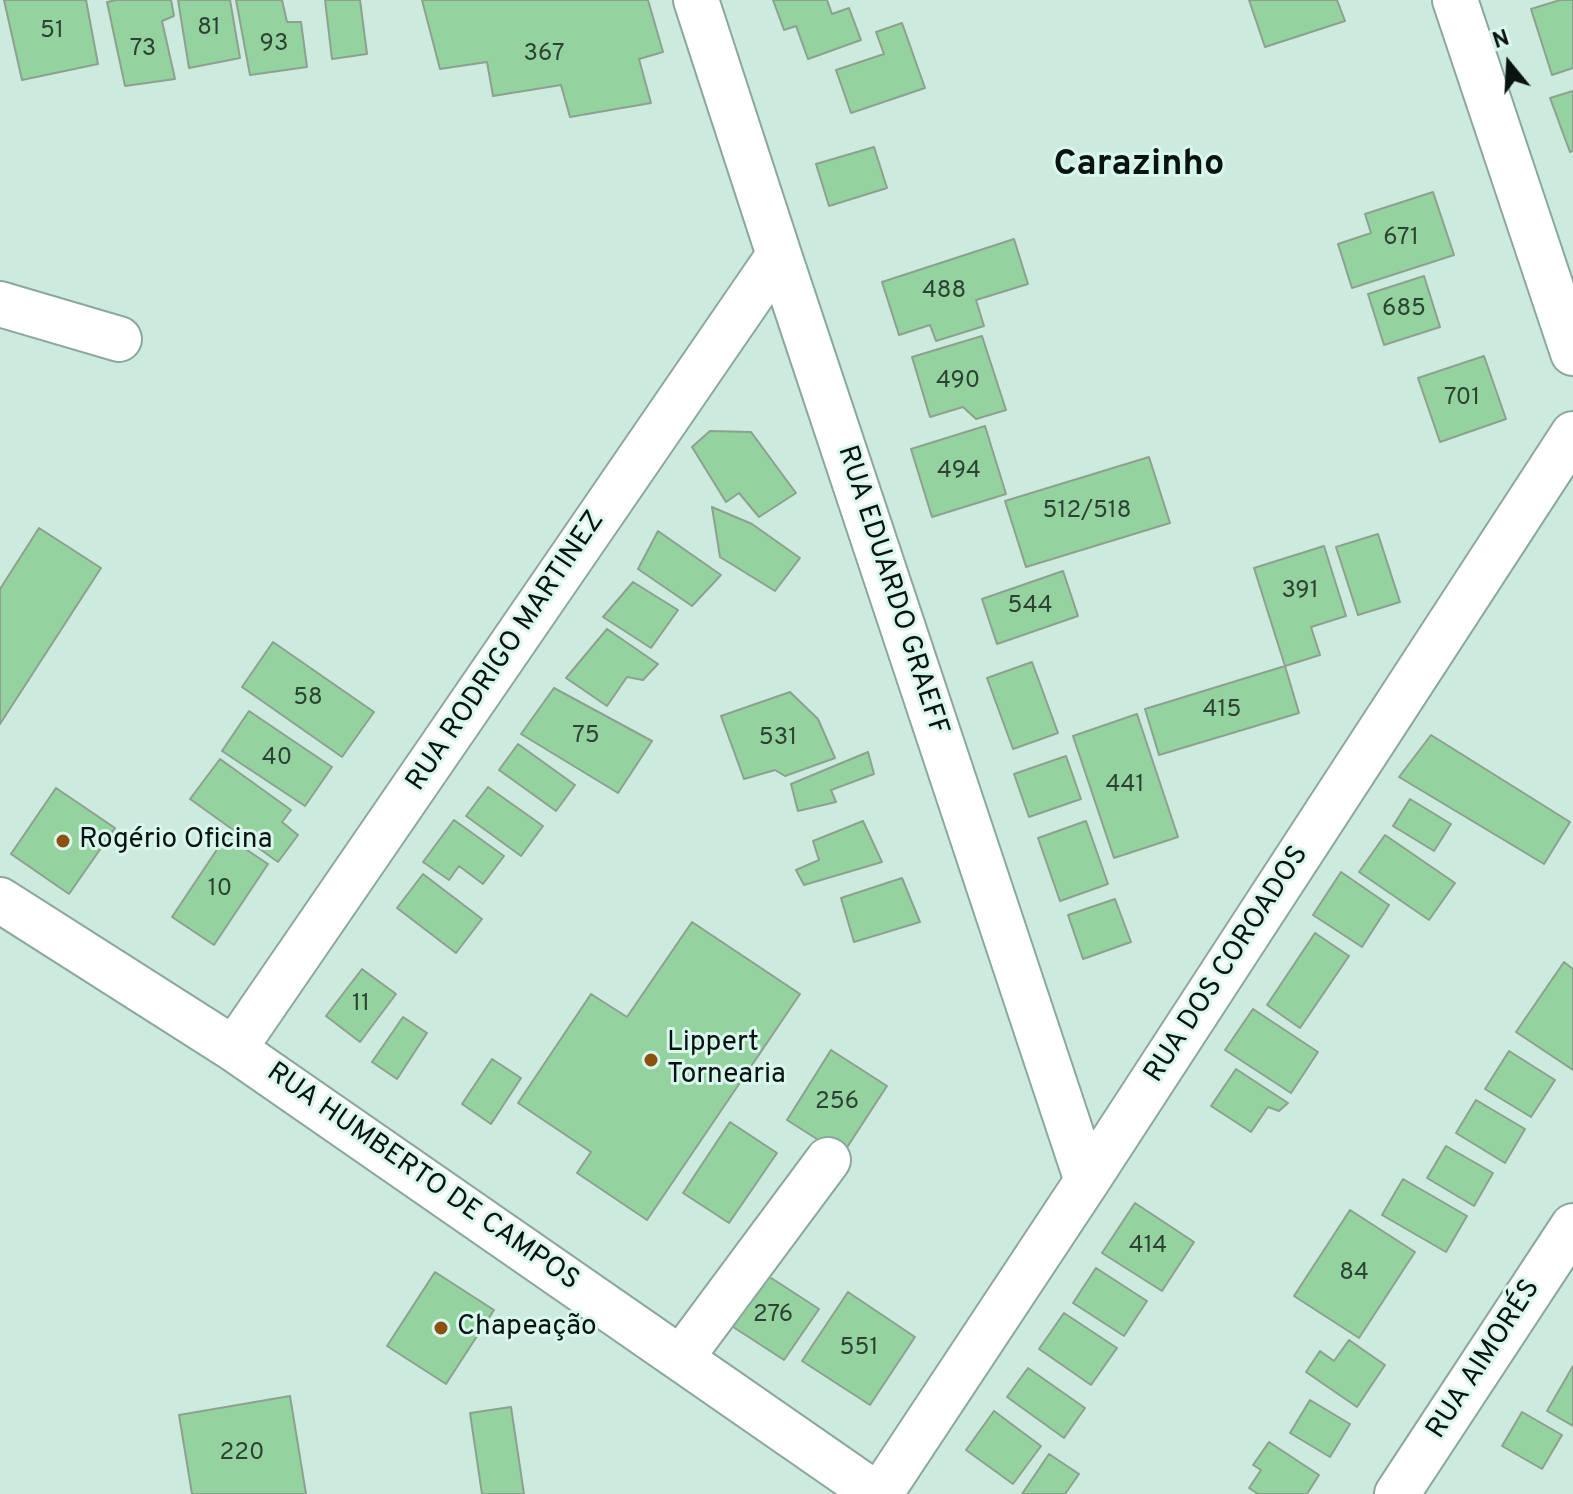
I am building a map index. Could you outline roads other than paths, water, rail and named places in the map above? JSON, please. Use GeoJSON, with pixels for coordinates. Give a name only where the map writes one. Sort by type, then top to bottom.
{"type":"FeatureCollection","features":[{"type":"Feature","properties":{"kind":"street","name":"RUA EDUARDO GRAEFF"},"geometry":{"type":"LineString","coordinates":[[696,0],[1087,1181]]}},
{"type":"Feature","properties":{"kind":"street"},"geometry":{"type":"LineString","coordinates":[[1455,0],[1573,353]]}},
{"type":"Feature","properties":{"kind":"street","name":"RUA RODRIGO MARTINEZ"},"geometry":{"type":"LineString","coordinates":[[234,1049],[779,255]]}},
{"type":"Feature","properties":{"kind":"street"},"geometry":{"type":"LineString","coordinates":[[0,304],[119,339]]}},
{"type":"Feature","properties":{"kind":"street","name":"RUA DOS COROADOS"},"geometry":{"type":"LineString","coordinates":[[878,1494],[1087,1181],[1573,434]]}},
{"type":"Feature","properties":{"kind":"street","name":"RUA HUMBERTO DE CAMPOS"},"geometry":{"type":"LineString","coordinates":[[0,900],[234,1049],[878,1494]]}},
{"type":"Feature","properties":{"kind":"street"},"geometry":{"type":"LineString","coordinates":[[681,1358],[828,1160]]}},
{"type":"Feature","properties":{"kind":"street","name":"RUA AIMORÉS"},"geometry":{"type":"LineString","coordinates":[[1397,1494],[1573,1226]]}},
{"type":"Feature","properties":{"kind":"place","name":"Rogério Oficina"},"geometry":{"type":"Point","coordinates":[63,841]}},
{"type":"Feature","properties":{"kind":"place","name":"Lippert Tornearia"},"geometry":{"type":"Point","coordinates":[651,1060]}},
{"type":"Feature","properties":{"kind":"place","name":"Chapeação"},"geometry":{"type":"Point","coordinates":[441,1328]}},
{"type":"Feature","properties":{"kind":"district","name":"Carazinho"},"geometry":{"type":"Point","coordinates":[1139,167]}}]}
